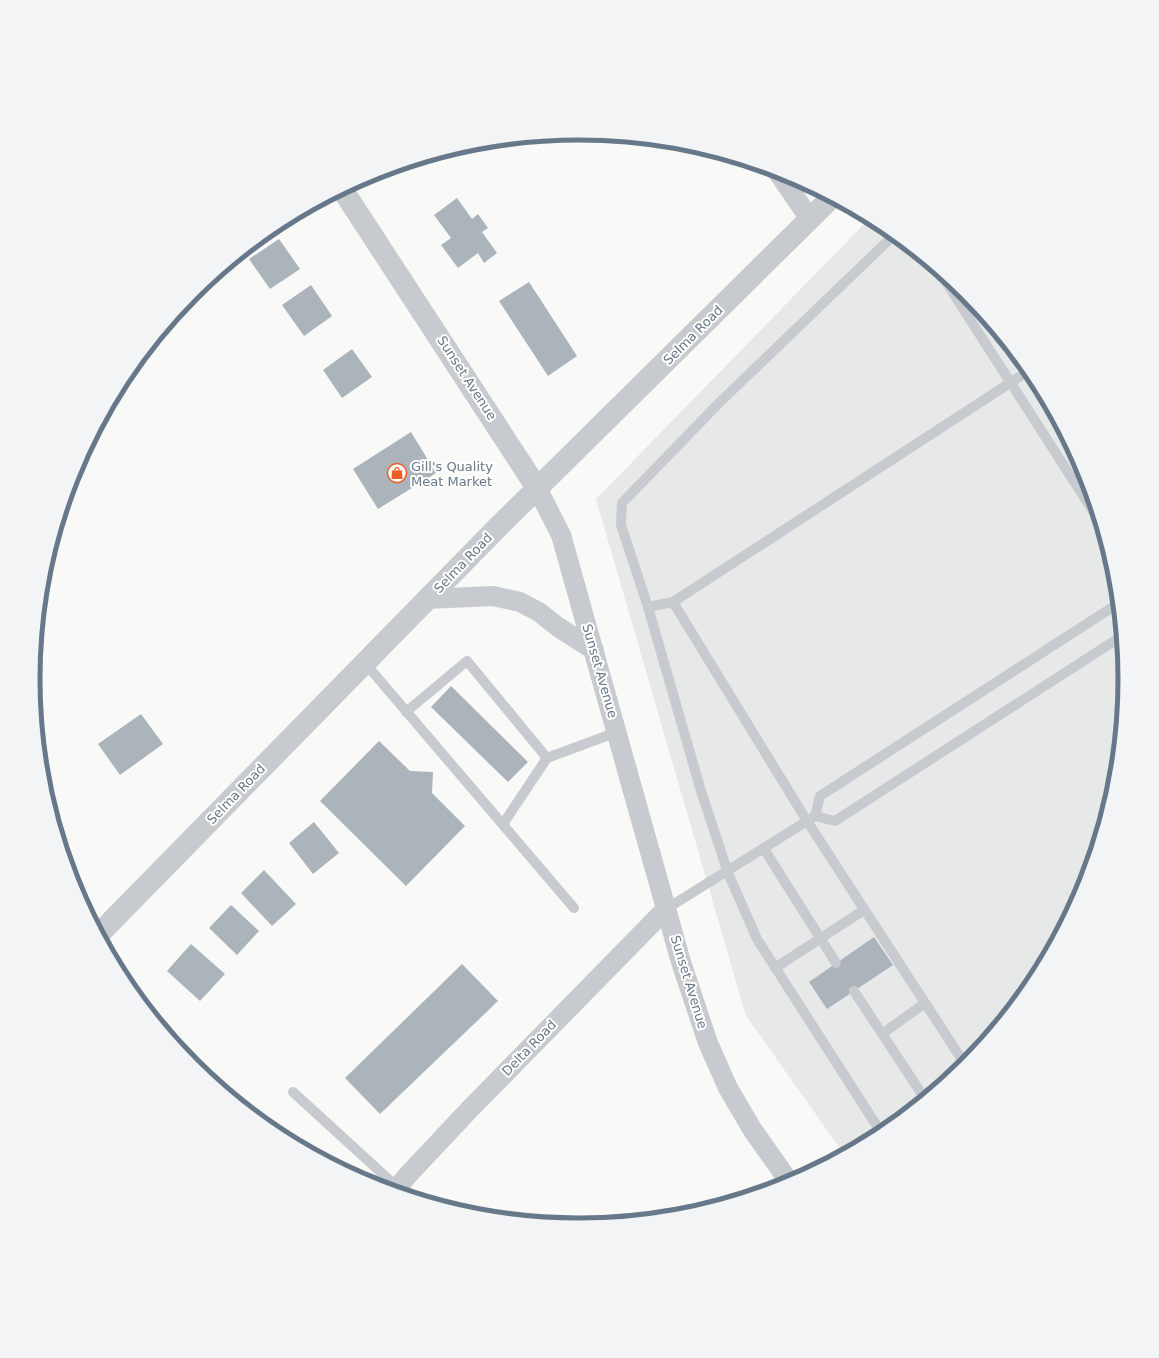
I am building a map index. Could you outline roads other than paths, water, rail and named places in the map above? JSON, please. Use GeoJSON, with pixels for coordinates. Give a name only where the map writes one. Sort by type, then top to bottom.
{"type":"FeatureCollection","features":[{"type":"Feature","properties":{"kind":"street"},"geometry":{"type":"LineString","coordinates":[[783,180],[810,219]]}},
{"type":"Feature","properties":{"kind":"street","name":"Sunset Avenue"},"geometry":{"type":"LineString","coordinates":[[345,193],[537,488],[561,535],[681,962],[708,1043],[728,1088],[752,1129],[786,1177]]}},
{"type":"Feature","properties":{"kind":"street","name":"Selma Road"},"geometry":{"type":"LineString","coordinates":[[102,930],[537,488],[828,201]]}},
{"type":"Feature","properties":{"kind":"street"},"geometry":{"type":"LineString","coordinates":[[427,599],[492,596],[520,602],[539,612],[558,627],[594,650]]}},
{"type":"Feature","properties":{"kind":"street","name":"Delta Road"},"geometry":{"type":"LineString","coordinates":[[399,1187],[407,1176],[468,1111],[666,910]]}},
{"type":"Feature","properties":{"kind":"lane"},"geometry":{"type":"LineString","coordinates":[[878,1128],[757,939],[728,873],[701,791],[648,607],[621,525],[622,503],[719,403],[890,238]]}},
{"type":"Feature","properties":{"kind":"lane"},"geometry":{"type":"LineString","coordinates":[[949,286],[1090,507]]}},
{"type":"Feature","properties":{"kind":"lane"},"geometry":{"type":"LineString","coordinates":[[648,607],[674,602],[1024,374]]}},
{"type":"Feature","properties":{"kind":"lane"},"geometry":{"type":"LineString","coordinates":[[674,602],[811,818],[864,910],[962,1059]]}},
{"type":"Feature","properties":{"kind":"lane"},"geometry":{"type":"LineString","coordinates":[[666,910],[728,873],[811,818],[820,796],[1114,606]]}},
{"type":"Feature","properties":{"kind":"lane"},"geometry":{"type":"LineString","coordinates":[[811,818],[836,821],[1117,639]]}},
{"type":"Feature","properties":{"kind":"lane"},"geometry":{"type":"LineString","coordinates":[[406,712],[467,661],[547,758]]}},
{"type":"Feature","properties":{"kind":"lane"},"geometry":{"type":"LineString","coordinates":[[365,663],[574,908]]}},
{"type":"Feature","properties":{"kind":"lane"},"geometry":{"type":"LineString","coordinates":[[503,824],[547,758],[617,732]]}},
{"type":"Feature","properties":{"kind":"lane"},"geometry":{"type":"LineString","coordinates":[[764,849],[836,963]]}},
{"type":"Feature","properties":{"kind":"lane"},"geometry":{"type":"LineString","coordinates":[[775,968],[864,910]]}},
{"type":"Feature","properties":{"kind":"lane"},"geometry":{"type":"LineString","coordinates":[[854,991],[922,1096]]}},
{"type":"Feature","properties":{"kind":"lane"},"geometry":{"type":"LineString","coordinates":[[882,1034],[924,1003]]}},
{"type":"Feature","properties":{"kind":"lane"},"geometry":{"type":"LineString","coordinates":[[293,1092],[391,1184]]}},
{"type":"Feature","properties":{"kind":"place","name":"Gill's Quality Meat Market"},"geometry":{"type":"Point","coordinates":[397,473]}}]}
